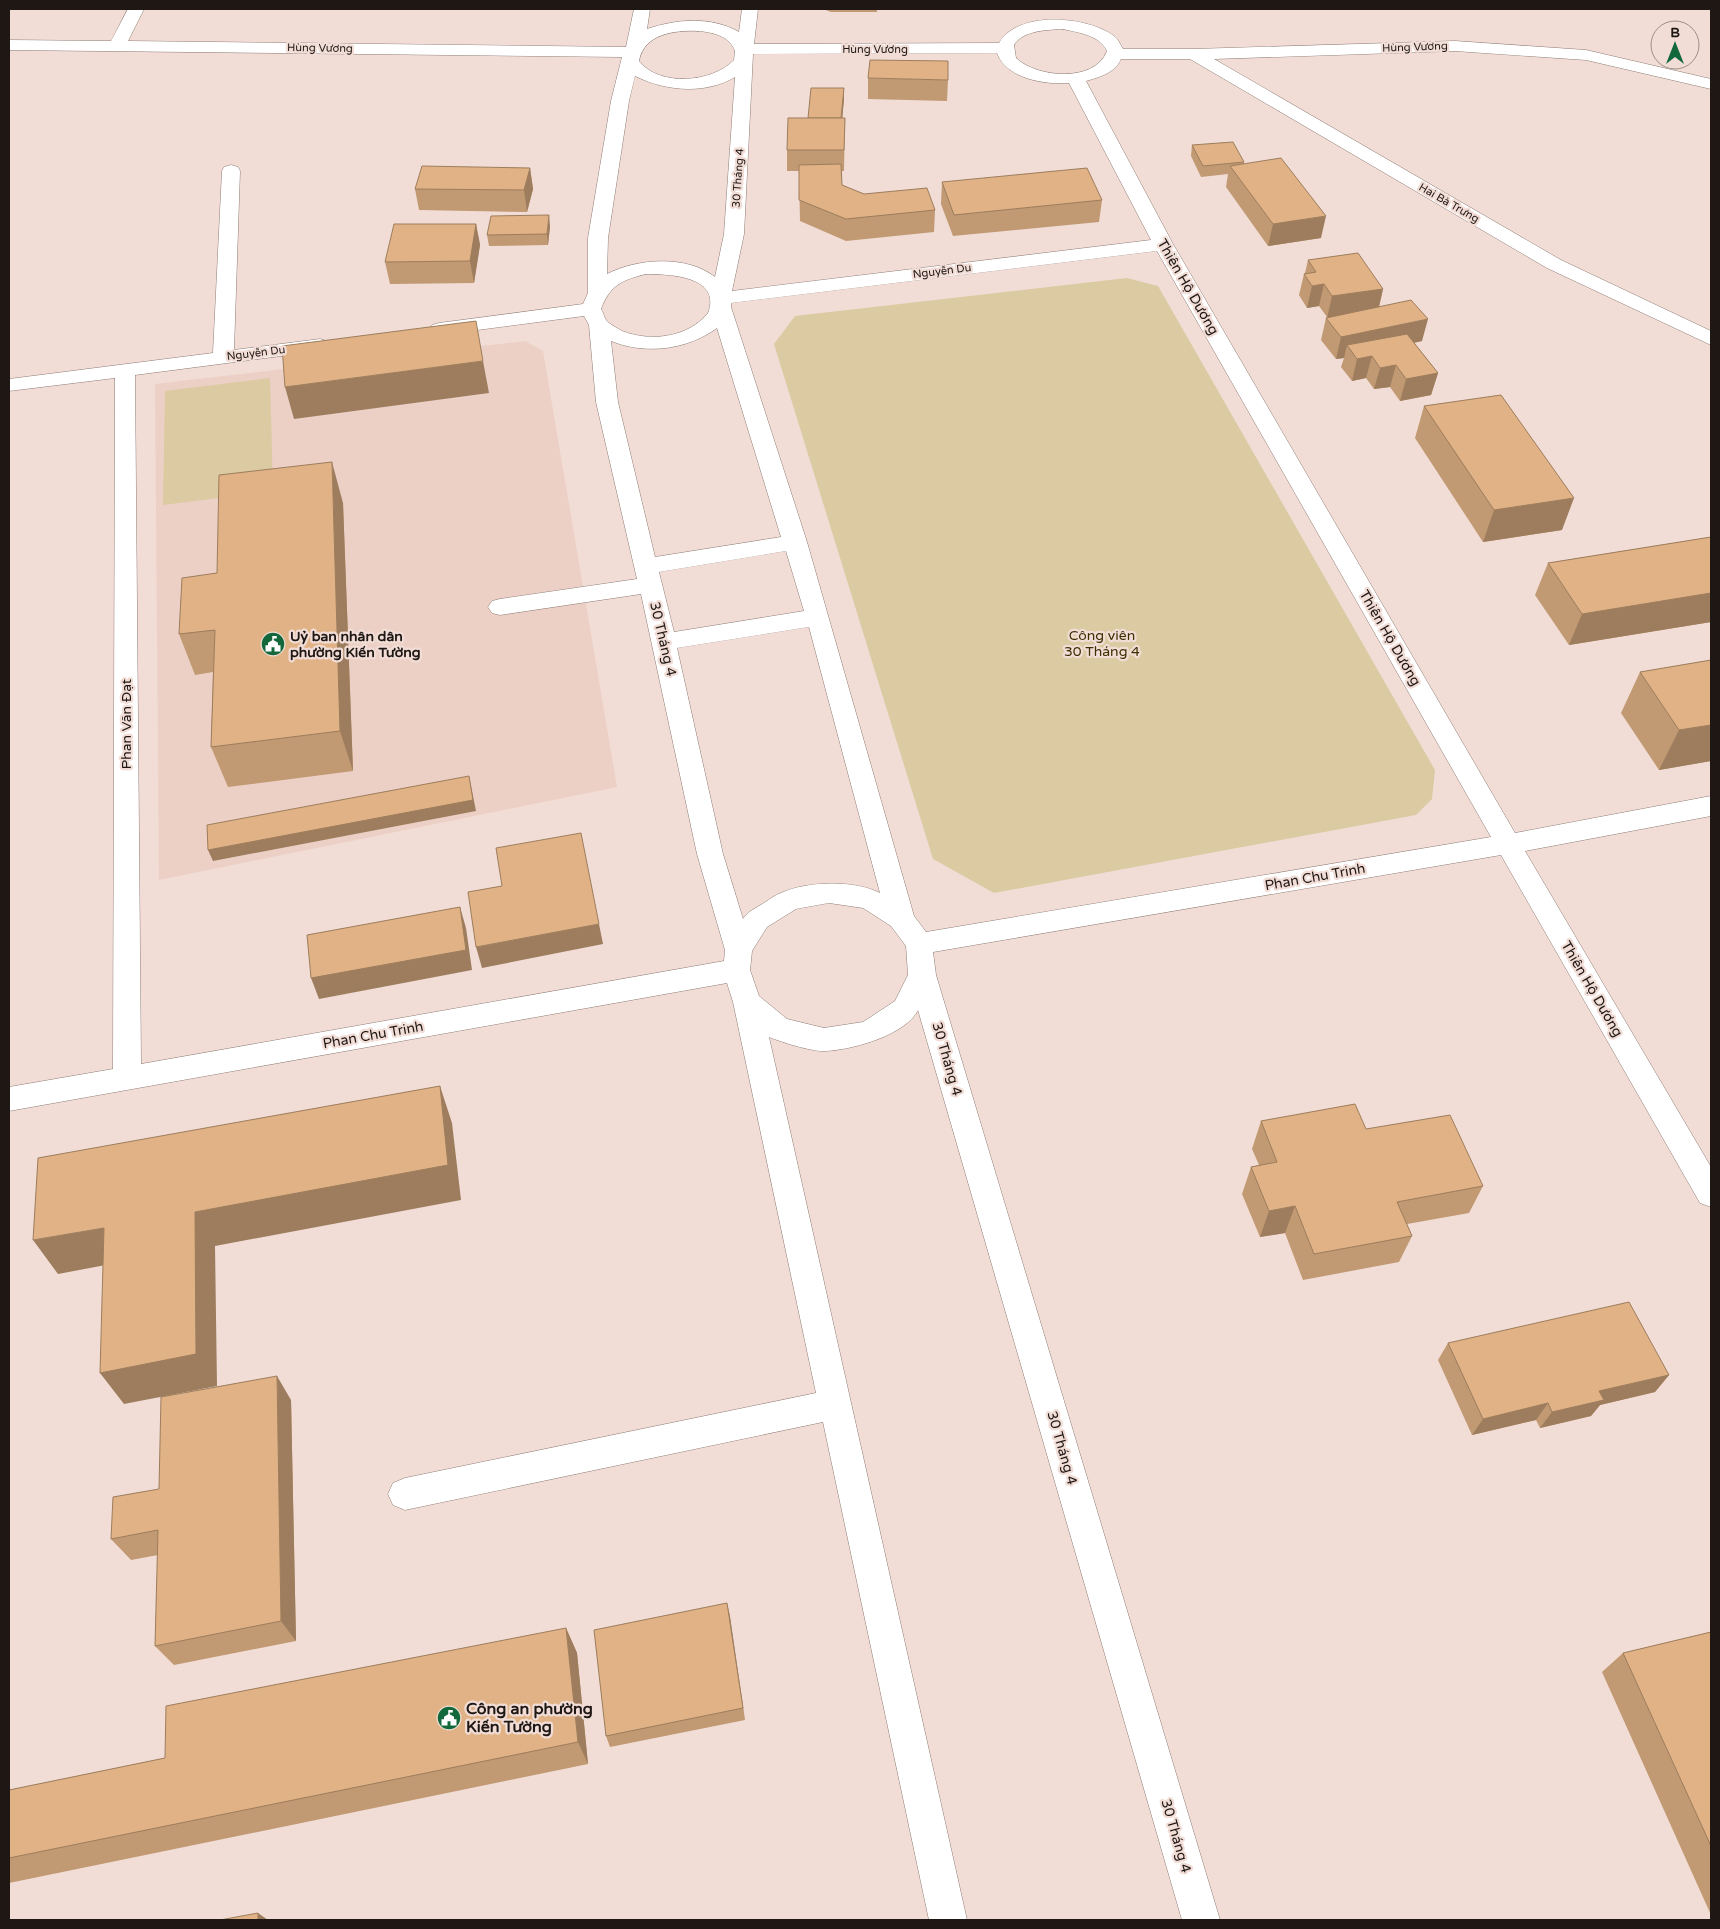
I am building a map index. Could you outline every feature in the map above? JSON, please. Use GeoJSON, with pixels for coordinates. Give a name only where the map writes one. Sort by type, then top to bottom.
{"type":"FeatureCollection","features":[{"type":"Feature","properties":{"kind":"street"},"geometry":{"type":"LineString","coordinates":[[117,46],[136,9]]}},
{"type":"Feature","properties":{"kind":"street","name":"30 Tháng 4"},"geometry":{"type":"LineString","coordinates":[[642,9],[620,101],[598,238],[596,309],[607,402],[649,576],[710,854],[738,960],[948,1920]]}},
{"type":"Feature","properties":{"kind":"street","name":"30 Tháng 4"},"geometry":{"type":"LineString","coordinates":[[596,309],[617,336],[641,342],[668,342],[693,335],[711,323],[721,303],[734,234],[745,53],[750,9]]}},
{"type":"Feature","properties":{"kind":"street"},"geometry":{"type":"LineString","coordinates":[[1038,9],[1046,25]]}},
{"type":"Feature","properties":{"kind":"street"},"geometry":{"type":"LineString","coordinates":[[1063,24],[1094,31],[1106,37],[1114,45],[1116,54],[1113,62],[1105,70],[1092,75],[1076,79],[1058,79],[1026,72],[1010,61],[1005,48],[1009,40],[1017,33],[1046,25],[1063,24]]}},
{"type":"Feature","properties":{"kind":"street"},"geometry":{"type":"LineString","coordinates":[[690,26],[706,27],[726,32],[741,42],[745,53],[737,68],[722,77],[700,82],[676,83],[655,79],[639,71],[632,52],[659,30],[690,26]]}},
{"type":"Feature","properties":{"kind":"street","name":"Hùng Vương"},"geometry":{"type":"LineString","coordinates":[[9,45],[632,52]]}},
{"type":"Feature","properties":{"kind":"street","name":"Hùng Vương"},"geometry":{"type":"LineString","coordinates":[[1116,54],[1194,54],[1455,46],[1586,55],[1711,84]]}},
{"type":"Feature","properties":{"kind":"street","name":"Hùng Vương"},"geometry":{"type":"LineString","coordinates":[[745,53],[1005,48]]}},
{"type":"Feature","properties":{"kind":"street","name":"Hai Bà Trưng"},"geometry":{"type":"LineString","coordinates":[[1194,54],[1554,264],[1711,339]]}},
{"type":"Feature","properties":{"kind":"street","name":"Thiên Hộ Dương"},"geometry":{"type":"LineString","coordinates":[[1076,79],[1164,244],[1711,1194]]}},
{"type":"Feature","properties":{"kind":"street"},"geometry":{"type":"LineString","coordinates":[[223,358],[231,171]]}},
{"type":"Feature","properties":{"kind":"street","name":"Nguyễn Du"},"geometry":{"type":"LineString","coordinates":[[721,303],[1164,244]]}},
{"type":"Feature","properties":{"kind":"street","name":"30 Tháng 4"},"geometry":{"type":"LineString","coordinates":[[596,309],[609,281],[626,273],[646,268],[668,268],[688,271],[704,278],[716,288],[796,542],[901,919],[920,960],[1201,1920]]}},
{"type":"Feature","properties":{"kind":"street"},"geometry":{"type":"LineString","coordinates":[[417,332],[596,309]]}},
{"type":"Feature","properties":{"kind":"street","name":"Nguyễn Du"},"geometry":{"type":"LineString","coordinates":[[9,385],[339,342]]}},
{"type":"Feature","properties":{"kind":"street","name":"Phan Văn Đạt"},"geometry":{"type":"LineString","coordinates":[[125,371],[127,1078]]}},
{"type":"Feature","properties":{"kind":"street"},"geometry":{"type":"LineString","coordinates":[[500,607],[649,576],[796,542]]}},
{"type":"Feature","properties":{"kind":"street"},"geometry":{"type":"LineString","coordinates":[[664,642],[818,617]]}},
{"type":"Feature","properties":{"kind":"street","name":"Phan Chu Trinh"},"geometry":{"type":"LineString","coordinates":[[920,960],[1711,806]]}},
{"type":"Feature","properties":{"kind":"street","name":"30 Tháng 4"},"geometry":{"type":"LineString","coordinates":[[738,960],[758,920],[790,900],[829,893],[869,899],[901,919]]}},
{"type":"Feature","properties":{"kind":"street","name":"Phan Chu Trinh"},"geometry":{"type":"LineString","coordinates":[[9,1099],[738,960]]}},
{"type":"Feature","properties":{"kind":"street"},"geometry":{"type":"LineString","coordinates":[[747,1002],[779,1029],[824,1040],[869,1032],[905,1009],[920,960]]}},
{"type":"Feature","properties":{"kind":"street"},"geometry":{"type":"LineString","coordinates":[[405,1494],[835,1404]]}},
{"type":"Feature","properties":{"kind":"shaded area"},"geometry":{"type":"Polygon","coordinates":[[[525,341],[543,351],[617,787],[159,880],[155,384],[525,341]]]}},
{"type":"Feature","properties":{"kind":"green space","name":"Công viên 30 Tháng 4"},"geometry":{"type":"Polygon","coordinates":[[[1127,278],[1158,286],[1435,770],[1432,799],[1416,815],[994,893],[933,859],[774,344],[795,316],[1127,278]]]}},
{"type":"Feature","properties":{"kind":"green space"},"geometry":{"type":"Polygon","coordinates":[[[270,378],[273,491],[163,505],[165,391],[270,378]]]}},
{"type":"Feature","properties":{"kind":"building"},"geometry":{"type":"Polygon","coordinates":[[[870,60],[948,61],[948,80],[868,78],[870,60]]]}},
{"type":"Feature","properties":{"kind":"building"},"geometry":{"type":"Polygon","coordinates":[[[811,88],[844,88],[841,118],[808,118],[811,88]]]}},
{"type":"Feature","properties":{"kind":"building"},"geometry":{"type":"Polygon","coordinates":[[[788,118],[845,118],[844,150],[787,150],[788,118]]]}},
{"type":"Feature","properties":{"kind":"building"},"geometry":{"type":"Polygon","coordinates":[[[1233,142],[1244,162],[1203,166],[1192,145],[1233,142]]]}},
{"type":"Feature","properties":{"kind":"building"},"geometry":{"type":"Polygon","coordinates":[[[1281,158],[1326,216],[1273,224],[1230,166],[1281,158]]]}},
{"type":"Feature","properties":{"kind":"building"},"geometry":{"type":"Polygon","coordinates":[[[841,164],[842,185],[864,194],[927,188],[935,210],[846,219],[799,200],[799,165],[841,164]]]}},
{"type":"Feature","properties":{"kind":"building"},"geometry":{"type":"Polygon","coordinates":[[[422,166],[530,168],[524,190],[415,189],[422,166]]]}},
{"type":"Feature","properties":{"kind":"building"},"geometry":{"type":"Polygon","coordinates":[[[1087,168],[1102,200],[954,215],[942,182],[1087,168]]]}},
{"type":"Feature","properties":{"kind":"building"},"geometry":{"type":"Polygon","coordinates":[[[549,215],[547,234],[487,235],[491,216],[549,215]]]}},
{"type":"Feature","properties":{"kind":"building"},"geometry":{"type":"Polygon","coordinates":[[[394,224],[476,224],[470,261],[385,262],[394,224]]]}},
{"type":"Feature","properties":{"kind":"building"},"geometry":{"type":"Polygon","coordinates":[[[1358,253],[1383,289],[1332,296],[1324,284],[1312,286],[1304,274],[1316,272],[1308,260],[1358,253]]]}},
{"type":"Feature","properties":{"kind":"building"},"geometry":{"type":"Polygon","coordinates":[[[1411,300],[1428,319],[1341,337],[1326,318],[1411,300]]]}},
{"type":"Feature","properties":{"kind":"building"},"geometry":{"type":"Polygon","coordinates":[[[476,321],[483,361],[285,387],[282,346],[476,321]]]}},
{"type":"Feature","properties":{"kind":"building"},"geometry":{"type":"Polygon","coordinates":[[[1407,334],[1438,373],[1406,379],[1396,365],[1380,368],[1372,356],[1357,359],[1347,345],[1407,334]]]}},
{"type":"Feature","properties":{"kind":"building"},"geometry":{"type":"Polygon","coordinates":[[[1501,395],[1574,498],[1494,510],[1424,406],[1501,395]]]}},
{"type":"Feature","properties":{"kind":"building","name":"Uỷ ban nhân dân phường Kiến Tường"},"geometry":{"type":"Polygon","coordinates":[[[332,462],[340,731],[211,747],[215,630],[179,634],[182,578],[217,573],[219,475],[332,462]]]}},
{"type":"Feature","properties":{"kind":"building"},"geometry":{"type":"Polygon","coordinates":[[[1711,537],[1711,593],[1582,614],[1548,563],[1711,537]]]}},
{"type":"Feature","properties":{"kind":"building"},"geometry":{"type":"Polygon","coordinates":[[[1711,660],[1711,725],[1679,730],[1640,672],[1711,660]]]}},
{"type":"Feature","properties":{"kind":"building"},"geometry":{"type":"Polygon","coordinates":[[[469,776],[473,800],[208,850],[207,825],[469,776]]]}},
{"type":"Feature","properties":{"kind":"building"},"geometry":{"type":"Polygon","coordinates":[[[581,833],[599,924],[476,947],[468,892],[502,886],[496,848],[581,833]]]}},
{"type":"Feature","properties":{"kind":"building"},"geometry":{"type":"Polygon","coordinates":[[[460,907],[466,950],[311,978],[307,935],[460,907]]]}},
{"type":"Feature","properties":{"kind":"building"},"geometry":{"type":"Polygon","coordinates":[[[440,1086],[448,1165],[195,1212],[196,1354],[100,1373],[104,1228],[33,1240],[38,1158],[440,1086]]]}},
{"type":"Feature","properties":{"kind":"building"},"geometry":{"type":"Polygon","coordinates":[[[1355,1104],[1366,1129],[1450,1115],[1483,1186],[1397,1202],[1412,1236],[1314,1254],[1295,1206],[1269,1211],[1251,1167],[1277,1162],[1261,1121],[1355,1104]]]}},
{"type":"Feature","properties":{"kind":"building"},"geometry":{"type":"Polygon","coordinates":[[[1629,1302],[1669,1375],[1599,1391],[1604,1400],[1552,1412],[1548,1403],[1483,1419],[1448,1343],[1629,1302]]]}},
{"type":"Feature","properties":{"kind":"building"},"geometry":{"type":"Polygon","coordinates":[[[277,1376],[281,1621],[155,1646],[158,1530],[111,1539],[113,1497],[159,1489],[161,1397],[277,1376]]]}},
{"type":"Feature","properties":{"kind":"building"},"geometry":{"type":"Polygon","coordinates":[[[727,1603],[743,1708],[606,1736],[594,1630],[727,1603]]]}},
{"type":"Feature","properties":{"kind":"building"},"geometry":{"type":"Polygon","coordinates":[[[566,1628],[578,1742],[9,1858],[9,1790],[165,1758],[166,1706],[566,1628]]]}},
{"type":"Feature","properties":{"kind":"building"},"geometry":{"type":"Polygon","coordinates":[[[1711,1632],[1711,1846],[1623,1653],[1711,1632]]]}},
{"type":"Feature","properties":{"kind":"building"},"geometry":{"type":"Polygon","coordinates":[[[258,1913],[258,1920],[220,1920],[258,1913]]]}},
{"type":"Feature","properties":{"kind":"place","name":"Uỷ ban nhân dân phường Kiến Tường"},"geometry":{"type":"Point","coordinates":[273,644]}},
{"type":"Feature","properties":{"kind":"place","name":"Công an phường Kiến Tường"},"geometry":{"type":"Point","coordinates":[449,1718]}}]}
